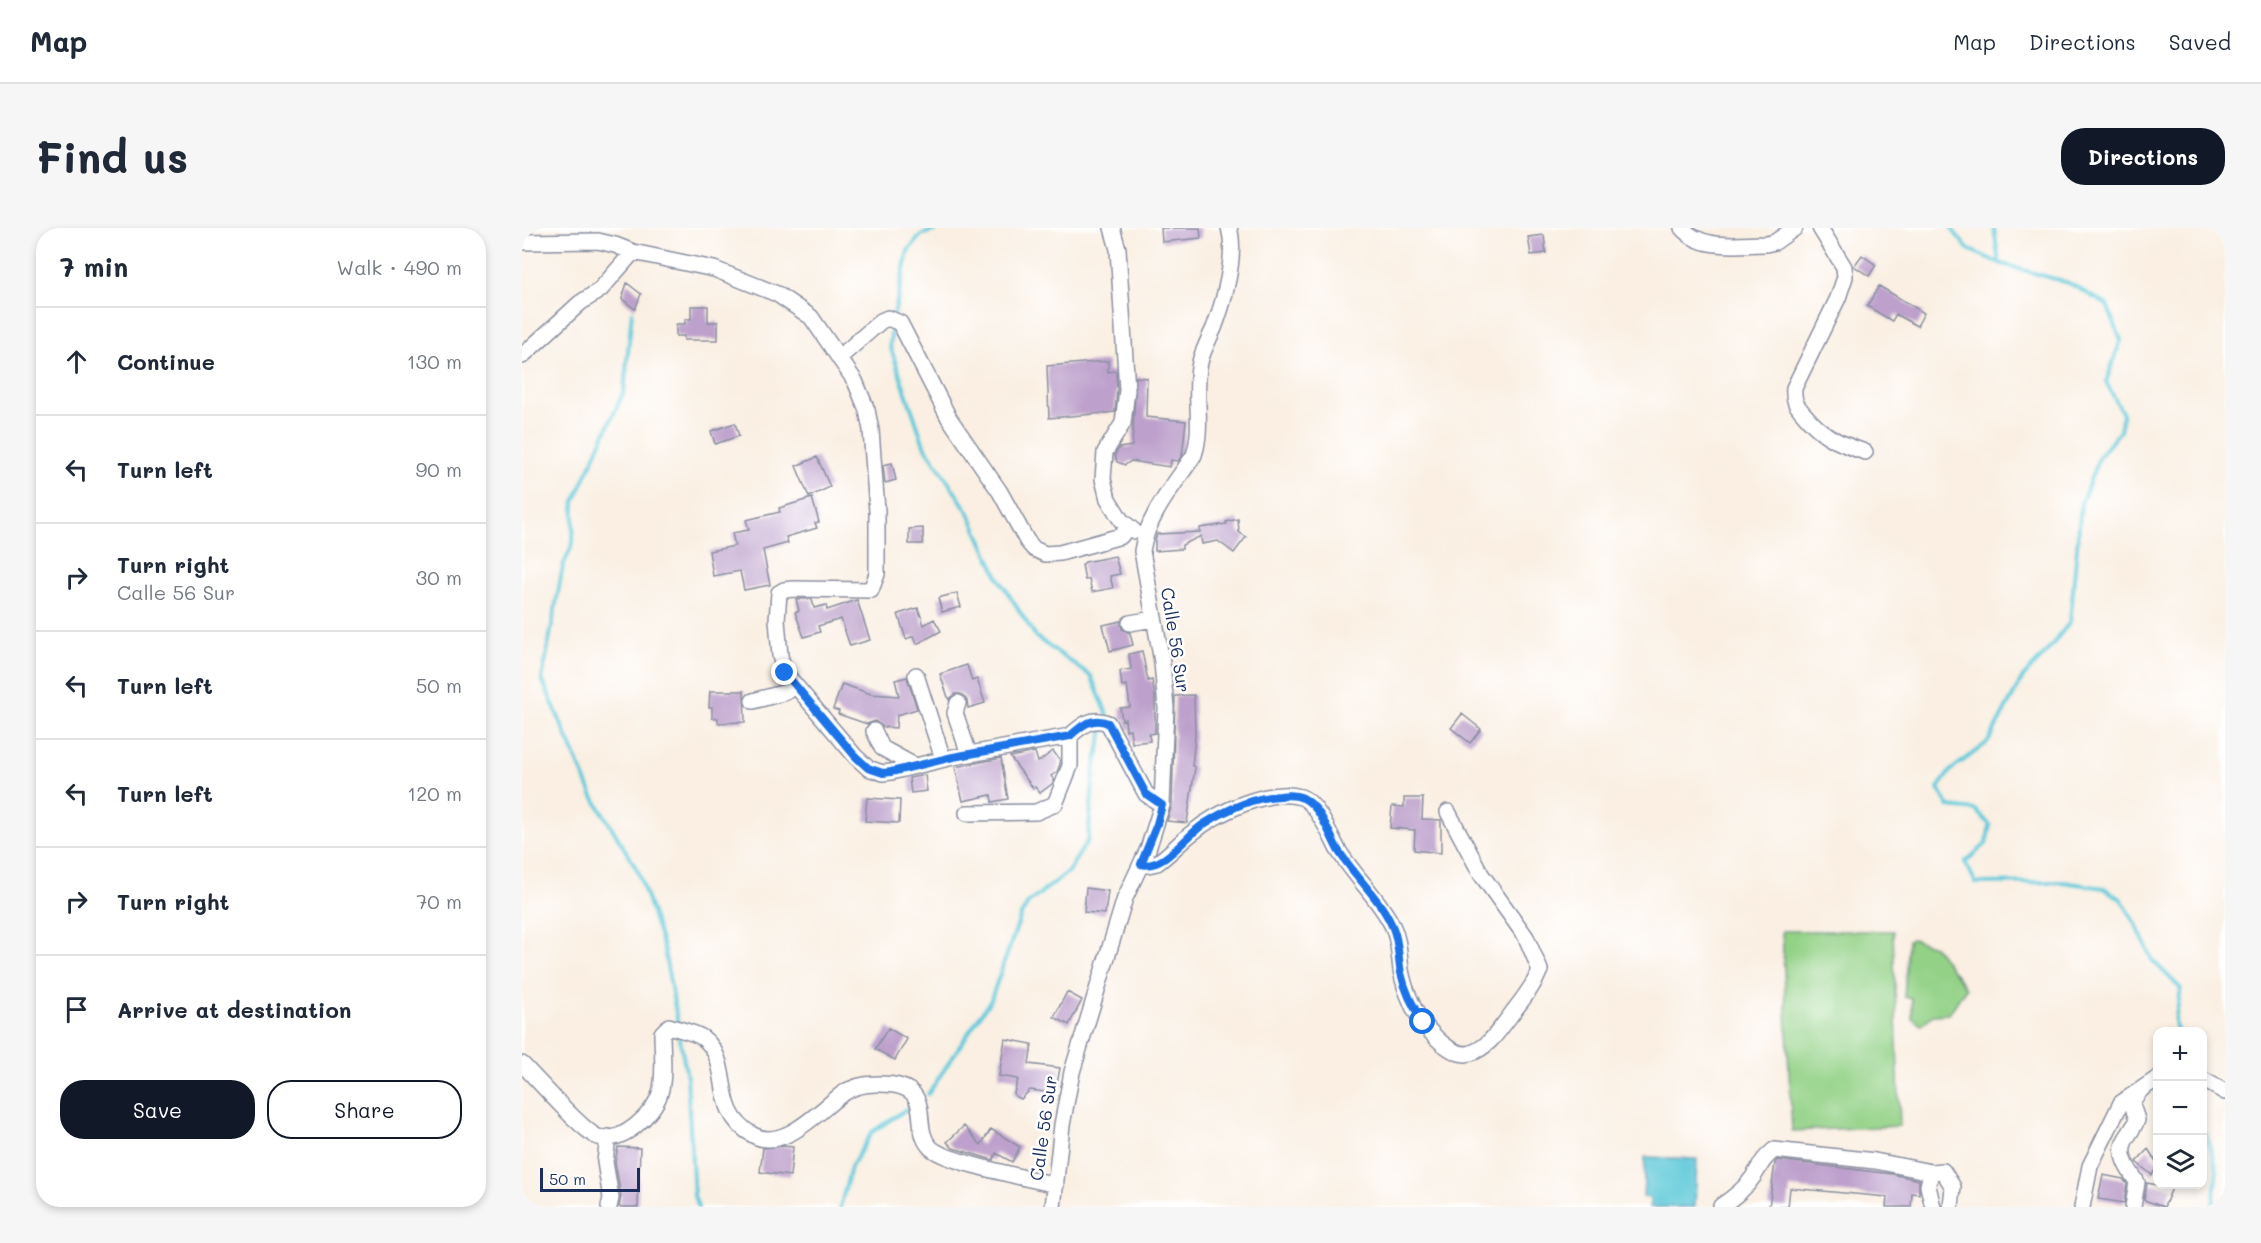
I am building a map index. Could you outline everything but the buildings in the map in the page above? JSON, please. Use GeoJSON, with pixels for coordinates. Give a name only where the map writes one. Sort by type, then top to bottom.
{"type":"FeatureCollection","features":[{"type":"Feature","properties":{"kind":"street"},"geometry":{"type":"LineString","coordinates":[[1112,228],[1118,249],[1127,390],[1123,423],[1105,452],[1103,479],[1108,499],[1121,520],[1144,538]]}},
{"type":"Feature","properties":{"kind":"street","name":"Calle 56 Sur"},"geometry":{"type":"LineString","coordinates":[[1053,1207],[1059,1106],[1072,1072],[1125,898],[1157,824],[1162,805],[1166,708],[1162,662],[1142,551],[1144,538],[1153,518],[1194,455],[1198,443],[1197,381],[1200,362],[1215,325],[1232,259],[1233,247],[1229,228]]}},
{"type":"Feature","properties":{"kind":"street"},"geometry":{"type":"LineString","coordinates":[[1682,228],[1694,239],[1709,243],[1766,244],[1775,242],[1795,228]]}},
{"type":"Feature","properties":{"kind":"street"},"geometry":{"type":"LineString","coordinates":[[1820,228],[1844,267],[1845,277],[1838,298],[1794,388],[1794,402],[1813,426],[1835,441],[1864,452]]}},
{"type":"Feature","properties":{"kind":"street"},"geometry":{"type":"LineString","coordinates":[[522,243],[598,241],[633,252],[714,268],[777,294],[811,317],[840,357],[855,381],[867,410],[872,430],[877,511],[876,582],[871,590],[784,590],[779,593],[777,620],[780,657],[785,673],[855,756],[868,768],[883,773],[943,759],[1070,736],[1084,724],[1094,721],[1108,723],[1146,794],[1162,805]]}},
{"type":"Feature","properties":{"kind":"street"},"geometry":{"type":"LineString","coordinates":[[522,356],[580,303],[600,290],[633,252]]}},
{"type":"Feature","properties":{"kind":"street"},"geometry":{"type":"LineString","coordinates":[[840,357],[881,321],[888,318],[900,323],[949,418],[1000,492],[1027,541],[1034,549],[1045,554],[1060,553],[1121,536],[1128,526]]}},
{"type":"Feature","properties":{"kind":"street"},"geometry":{"type":"LineString","coordinates":[[1130,623],[1153,619]]}},
{"type":"Feature","properties":{"kind":"street"},"geometry":{"type":"LineString","coordinates":[[916,675],[943,759]]}},
{"type":"Feature","properties":{"kind":"street"},"geometry":{"type":"LineString","coordinates":[[753,701],[786,692],[795,687]]}},
{"type":"Feature","properties":{"kind":"street"},"geometry":{"type":"LineString","coordinates":[[958,703],[955,713],[969,754]]}},
{"type":"Feature","properties":{"kind":"street"},"geometry":{"type":"LineString","coordinates":[[874,731],[882,748],[915,766]]}},
{"type":"Feature","properties":{"kind":"street"},"geometry":{"type":"LineString","coordinates":[[967,813],[1036,812],[1055,804],[1070,766],[1070,736]]}},
{"type":"Feature","properties":{"kind":"street"},"geometry":{"type":"LineString","coordinates":[[1141,864],[1148,865],[1157,862],[1203,825],[1232,809],[1272,796],[1293,795],[1304,798],[1316,810],[1339,850],[1381,906],[1392,926],[1396,936],[1403,981],[1413,1007],[1445,1046],[1462,1053],[1469,1053],[1491,1040],[1535,984],[1540,970],[1526,937],[1481,874],[1448,812]]}},
{"type":"Feature","properties":{"kind":"street"},"geometry":{"type":"LineString","coordinates":[[522,1064],[586,1129],[599,1137],[621,1136],[640,1122],[657,1101],[661,1091],[662,1033],[669,1026],[701,1036],[715,1049],[729,1112],[739,1126],[753,1136],[765,1140],[781,1138],[819,1114],[843,1093],[858,1086],[877,1084],[896,1086],[917,1098],[925,1140],[930,1148],[939,1154],[1056,1185]]}},
{"type":"Feature","properties":{"kind":"street"},"geometry":{"type":"LineString","coordinates":[[2082,1207],[2090,1166],[2121,1103],[2153,1081]]}},
{"type":"Feature","properties":{"kind":"street"},"geometry":{"type":"LineString","coordinates":[[2206,1081],[2225,1092]]}},
{"type":"Feature","properties":{"kind":"street"},"geometry":{"type":"LineString","coordinates":[[2133,1207],[2137,1182],[2126,1168],[2122,1150],[2125,1139],[2137,1120],[2131,1108],[2133,1098],[2140,1091]]}},
{"type":"Feature","properties":{"kind":"street"},"geometry":{"type":"LineString","coordinates":[[608,1137],[605,1162],[611,1198],[609,1207]]}},
{"type":"Feature","properties":{"kind":"street"},"geometry":{"type":"LineString","coordinates":[[1721,1206],[1741,1191],[1753,1178],[1762,1160],[1774,1150],[1875,1161],[1932,1172],[1943,1171],[1953,1187],[1951,1207]]}},
{"type":"Feature","properties":{"kind":"street"},"geometry":{"type":"LineString","coordinates":[[1932,1172],[1928,1186],[1933,1207]]}},
{"type":"Feature","properties":{"kind":"green space"},"geometry":{"type":"Polygon","coordinates":[[[1782,931],[1893,931],[1900,1126],[1792,1131],[1782,931]]]}},
{"type":"Feature","properties":{"kind":"green space"},"geometry":{"type":"Polygon","coordinates":[[[1913,939],[1934,946],[1966,988],[1949,1014],[1933,1015],[1921,1025],[1912,1018],[1912,999],[1904,997],[1908,940],[1913,939]]]}},
{"type":"Feature","properties":{"kind":"water"},"geometry":{"type":"Polygon","coordinates":[[[1645,1157],[1697,1159],[1695,1207],[1650,1207],[1650,1198],[1643,1197],[1645,1157]]]}},
{"type":"Feature","properties":{"kind":"waterway"},"geometry":{"type":"LineString","coordinates":[[894,315],[908,251],[921,235],[941,228]]}},
{"type":"Feature","properties":{"kind":"waterway"},"geometry":{"type":"LineString","coordinates":[[1951,228],[1968,249],[1999,263],[2069,283],[2107,305],[2121,340],[2106,382],[2123,414],[2120,431],[2099,457],[2081,504],[2070,622],[2023,677],[1988,742],[1951,770],[1938,788],[1949,807],[1976,810],[1990,825],[1986,844],[1965,862],[1976,883],[2063,882],[2104,888],[2121,899],[2136,924],[2152,960],[2181,989],[2175,1021],[2176,1027]]}},
{"type":"Feature","properties":{"kind":"waterway"},"geometry":{"type":"LineString","coordinates":[[1994,228],[1999,263]]}},
{"type":"Feature","properties":{"kind":"waterway"},"geometry":{"type":"LineString","coordinates":[[632,312],[624,391],[574,502],[573,543],[563,566],[542,679],[592,795],[638,871],[664,950],[678,1024]]}},
{"type":"Feature","properties":{"kind":"waterway"},"geometry":{"type":"LineString","coordinates":[[892,325],[890,346],[924,445],[969,513],[999,579],[1036,637],[1091,676],[1108,716]]}},
{"type":"Feature","properties":{"kind":"waterway"},"geometry":{"type":"LineString","coordinates":[[928,1094],[991,999],[1021,915],[1028,903],[1068,872],[1088,840],[1094,771],[1104,726]]}},
{"type":"Feature","properties":{"kind":"waterway"},"geometry":{"type":"LineString","coordinates":[[679,1035],[687,1077],[694,1196],[698,1207]]}},
{"type":"Feature","properties":{"kind":"waterway"},"geometry":{"type":"LineString","coordinates":[[840,1207],[851,1167],[872,1132],[908,1108]]}},
{"type":"Feature","properties":{"kind":"waterway"},"geometry":{"type":"LineString","coordinates":[[2206,1135],[2217,1169],[2213,1207]]}},
{"type":"Feature","properties":{"kind":"route"},"geometry":{"type":"LineString","coordinates":[[785,673],[855,756],[868,768],[883,773],[953,757],[1070,736],[1084,724],[1094,721],[1108,723],[1146,794],[1162,805],[1141,864],[1148,865],[1157,862],[1171,853],[1190,834],[1216,816],[1232,809],[1272,796],[1293,795],[1304,798],[1316,810],[1339,850],[1381,906],[1392,926],[1406,990],[1423,1022]]}}]}
